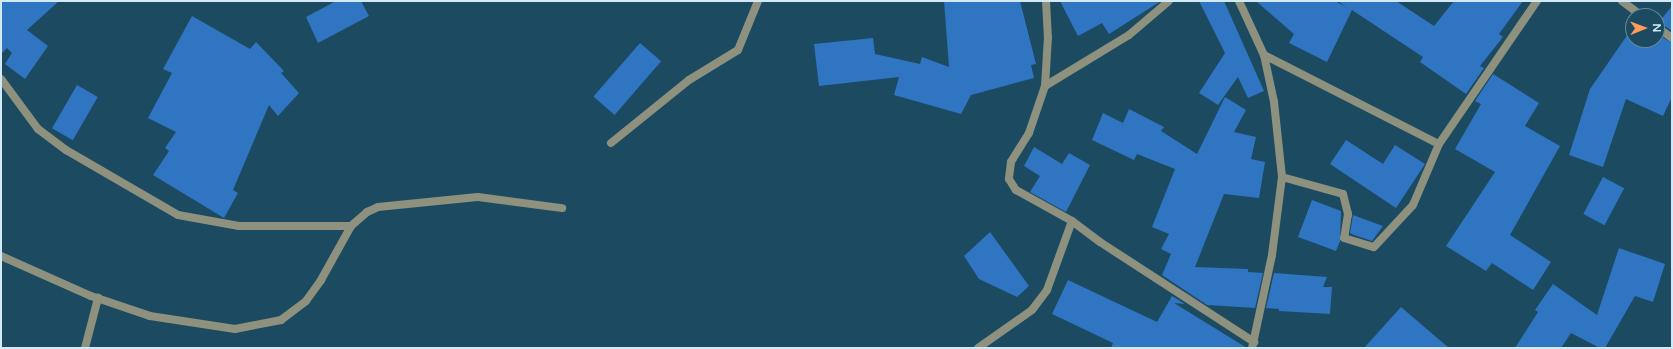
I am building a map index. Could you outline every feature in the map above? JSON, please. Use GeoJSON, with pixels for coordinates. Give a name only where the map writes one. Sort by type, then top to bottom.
{"type":"FeatureCollection","features":[{"type":"Feature","properties":{"kind":"street"},"geometry":{"type":"LineString","coordinates":[[611,143],[689,80],[738,50],[758,1]]}},
{"type":"Feature","properties":{"kind":"street"},"geometry":{"type":"LineString","coordinates":[[1046,1],[1048,37],[1045,86],[1029,133],[1011,162],[1009,179],[1016,190],[1072,220],[1100,242],[1253,345],[1272,255],[1282,177],[1274,102],[1264,55],[1239,1]]}},
{"type":"Feature","properties":{"kind":"street"},"geometry":{"type":"LineString","coordinates":[[1045,86],[1129,35],[1164,8],[1169,1]]}},
{"type":"Feature","properties":{"kind":"street"},"geometry":{"type":"LineString","coordinates":[[1282,177],[1343,194],[1348,214],[1344,238],[1374,247],[1413,205],[1439,144],[1537,1]]}},
{"type":"Feature","properties":{"kind":"street"},"geometry":{"type":"LineString","coordinates":[[1622,1],[1631,8]]}},
{"type":"Feature","properties":{"kind":"street"},"geometry":{"type":"LineString","coordinates":[[1264,55],[1439,144]]}},
{"type":"Feature","properties":{"kind":"street"},"geometry":{"type":"LineString","coordinates":[[1,79],[43,133],[66,150],[178,214],[239,226],[351,226]]}},
{"type":"Feature","properties":{"kind":"street"},"geometry":{"type":"LineString","coordinates":[[1,256],[98,298],[150,316],[236,329],[281,320],[306,301],[321,280],[351,226],[367,212],[378,208],[478,197],[562,208]]}},
{"type":"Feature","properties":{"kind":"street"},"geometry":{"type":"LineString","coordinates":[[978,348],[1032,310],[1047,290],[1072,220]]}},
{"type":"Feature","properties":{"kind":"street"},"geometry":{"type":"LineString","coordinates":[[85,348],[98,298]]}},
{"type":"Feature","properties":{"kind":"building"},"geometry":{"type":"Polygon","coordinates":[[[1,1],[59,1],[27,30],[48,46],[25,79],[5,64],[12,53],[7,48],[1,54],[1,1]]]}},
{"type":"Feature","properties":{"kind":"building"},"geometry":{"type":"Polygon","coordinates":[[[336,1],[361,1],[369,16],[318,43],[306,17],[336,1]]]}},
{"type":"Feature","properties":{"kind":"building"},"geometry":{"type":"Polygon","coordinates":[[[944,1],[1020,1],[1036,64],[1031,65],[1034,78],[971,95],[961,114],[894,95],[899,77],[819,86],[814,44],[873,38],[875,54],[920,64],[922,57],[949,67],[944,1]]]}},
{"type":"Feature","properties":{"kind":"building"},"geometry":{"type":"Polygon","coordinates":[[[1060,1],[1161,1],[1109,34],[1102,23],[1078,36],[1060,1]]]}},
{"type":"Feature","properties":{"kind":"building"},"geometry":{"type":"Polygon","coordinates":[[[1199,1],[1224,1],[1264,91],[1248,98],[1238,77],[1218,105],[1199,93],[1225,53],[1199,1]]]}},
{"type":"Feature","properties":{"kind":"building"},"geometry":{"type":"Polygon","coordinates":[[[1256,1],[1335,1],[1346,7],[1338,1],[1396,1],[1434,26],[1454,1],[1523,1],[1499,34],[1503,37],[1480,66],[1484,68],[1466,94],[1420,62],[1423,57],[1352,10],[1327,62],[1289,43],[1294,34],[1256,1]]]}},
{"type":"Feature","properties":{"kind":"building"},"geometry":{"type":"Polygon","coordinates":[[[1672,6],[1672,31],[1665,26],[1665,15],[1672,6]]]}},
{"type":"Feature","properties":{"kind":"building"},"geometry":{"type":"Polygon","coordinates":[[[192,16],[250,49],[256,42],[284,71],[281,73],[299,93],[278,116],[269,105],[233,190],[238,193],[224,218],[153,175],[169,151],[165,148],[176,132],[148,118],[172,73],[163,69],[192,16]]]}},
{"type":"Feature","properties":{"kind":"building"},"geometry":{"type":"Polygon","coordinates":[[[1625,38],[1625,48],[1665,48],[1665,39],[1672,43],[1672,97],[1663,116],[1626,99],[1603,167],[1569,155],[1590,89],[1625,38]]]}},
{"type":"Feature","properties":{"kind":"building"},"geometry":{"type":"Polygon","coordinates":[[[640,43],[661,61],[615,115],[593,97],[640,43]]]}},
{"type":"Feature","properties":{"kind":"building"},"geometry":{"type":"Polygon","coordinates":[[[1493,74],[1539,103],[1525,126],[1560,146],[1510,235],[1551,262],[1533,290],[1492,263],[1486,271],[1446,246],[1495,172],[1455,149],[1481,104],[1475,101],[1493,74]]]}},
{"type":"Feature","properties":{"kind":"building"},"geometry":{"type":"Polygon","coordinates":[[[77,85],[98,97],[73,140],[52,128],[77,85]]]}},
{"type":"Feature","properties":{"kind":"building"},"geometry":{"type":"Polygon","coordinates":[[[1225,97],[1246,110],[1234,132],[1256,137],[1251,159],[1265,162],[1259,198],[1224,194],[1195,267],[1248,269],[1248,272],[1263,273],[1255,308],[1207,305],[1162,275],[1171,254],[1161,249],[1169,234],[1152,227],[1175,169],[1137,154],[1134,160],[1092,140],[1103,113],[1123,123],[1129,109],[1164,127],[1161,131],[1197,154],[1225,97]]]}},
{"type":"Feature","properties":{"kind":"building"},"geometry":{"type":"Polygon","coordinates":[[[1346,140],[1383,164],[1395,145],[1425,164],[1396,208],[1330,164],[1346,140]]]}},
{"type":"Feature","properties":{"kind":"building"},"geometry":{"type":"Polygon","coordinates":[[[1034,147],[1062,164],[1069,153],[1090,165],[1066,212],[1030,192],[1040,176],[1024,166],[1034,147]]]}},
{"type":"Feature","properties":{"kind":"building"},"geometry":{"type":"Polygon","coordinates":[[[1603,177],[1624,188],[1604,225],[1583,214],[1603,177]]]}},
{"type":"Feature","properties":{"kind":"building"},"geometry":{"type":"Polygon","coordinates":[[[1312,200],[1341,211],[1340,241],[1336,251],[1298,237],[1312,200]]]}},
{"type":"Feature","properties":{"kind":"building"},"geometry":{"type":"Polygon","coordinates":[[[1353,215],[1383,226],[1372,241],[1350,233],[1353,215]]]}},
{"type":"Feature","properties":{"kind":"building"},"geometry":{"type":"Polygon","coordinates":[[[990,232],[1029,286],[1017,297],[979,279],[964,256],[990,232]]]}},
{"type":"Feature","properties":{"kind":"building"},"geometry":{"type":"Polygon","coordinates":[[[1619,248],[1665,264],[1653,302],[1635,296],[1605,348],[1600,348],[1571,333],[1561,348],[1515,348],[1538,312],[1535,310],[1553,284],[1597,315],[1619,248]]]}},
{"type":"Feature","properties":{"kind":"building"},"geometry":{"type":"Polygon","coordinates":[[[1274,273],[1327,277],[1323,287],[1332,287],[1330,314],[1279,311],[1279,309],[1266,308],[1274,273]]]}},
{"type":"Feature","properties":{"kind":"building"},"geometry":{"type":"Polygon","coordinates":[[[1068,280],[1157,322],[1172,296],[1185,304],[1174,303],[1247,348],[1111,348],[1113,343],[1052,314],[1068,280]]]}},
{"type":"Feature","properties":{"kind":"building"},"geometry":{"type":"Polygon","coordinates":[[[1401,307],[1449,348],[1364,348],[1401,307]]]}}]}
